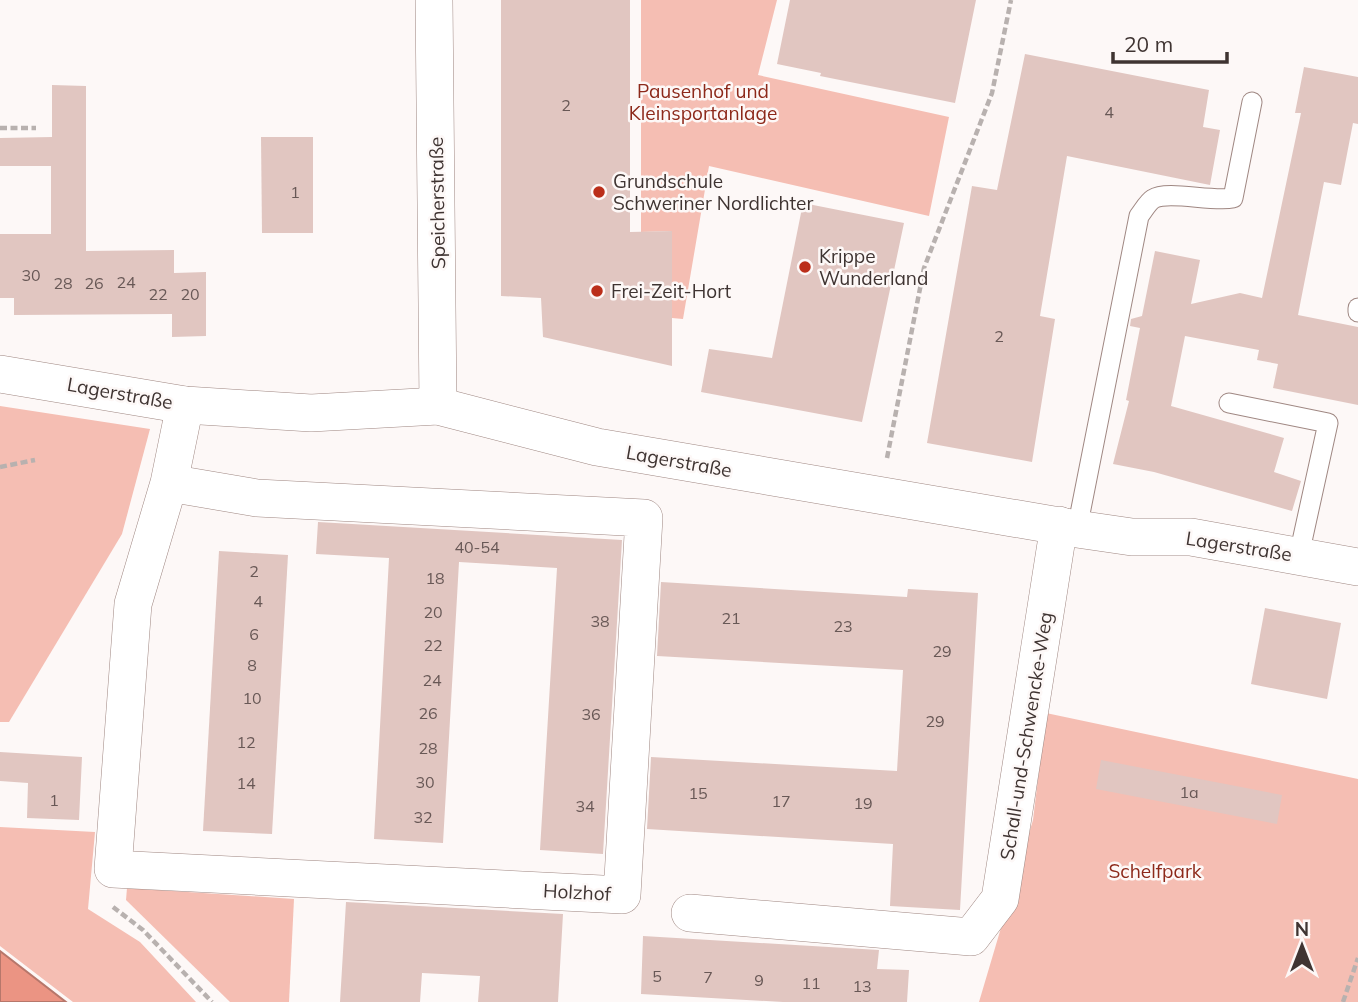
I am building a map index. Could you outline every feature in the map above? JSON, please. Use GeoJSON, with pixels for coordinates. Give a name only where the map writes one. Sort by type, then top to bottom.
{"type":"FeatureCollection","features":[{"type":"Feature","properties":{"kind":"street","name":"Speicherstraße"},"geometry":{"type":"LineString","coordinates":[[434,0],[438,406]]}},
{"type":"Feature","properties":{"kind":"street","name":"Lagerstraße"},"geometry":{"type":"LineString","coordinates":[[0,374],[185,404],[311,413],[438,406],[597,447],[1068,527],[1132,537],[1191,537],[1358,567]]}},
{"type":"Feature","properties":{"kind":"street"},"geometry":{"type":"LineString","coordinates":[[113,869],[134,604],[169,483],[185,404]]}},
{"type":"Feature","properties":{"kind":"street","name":"Holzhof"},"geometry":{"type":"LineString","coordinates":[[113,869],[622,895],[644,518],[257,498],[169,483]]}},
{"type":"Feature","properties":{"kind":"street","name":"Schall-und-Schwencke-Weg"},"geometry":{"type":"LineString","coordinates":[[690,913],[971,937],[1000,899],[1068,527]]}},
{"type":"Feature","properties":{"kind":"lane"},"geometry":{"type":"LineString","coordinates":[[1068,527],[1139,216],[1153,198],[1171,195],[1214,202],[1233,198],[1252,103]]}},
{"type":"Feature","properties":{"kind":"lane"},"geometry":{"type":"LineString","coordinates":[[1229,403],[1328,423],[1299,555]]}},
{"type":"Feature","properties":{"kind":"path"},"geometry":{"type":"LineString","coordinates":[[887,458],[924,268],[992,93],[1011,0]]}},
{"type":"Feature","properties":{"kind":"path"},"geometry":{"type":"LineString","coordinates":[[0,128],[36,128]]}},
{"type":"Feature","properties":{"kind":"path"},"geometry":{"type":"LineString","coordinates":[[0,467],[35,460]]}},
{"type":"Feature","properties":{"kind":"path"},"geometry":{"type":"LineString","coordinates":[[113,869],[112,906],[143,930],[212,1002]]}},
{"type":"Feature","properties":{"kind":"path"},"geometry":{"type":"LineString","coordinates":[[1343,1002],[1358,958]]}},
{"type":"Feature","properties":{"kind":"green space","name":"Pausenhof und Kleinsportanlage"},"geometry":{"type":"Polygon","coordinates":[[[641,0],[777,0],[758,75],[949,117],[929,216],[709,166],[683,319],[672,318],[671,231],[641,232],[641,0]]]}},
{"type":"Feature","properties":{"kind":"green space"},"geometry":{"type":"Polygon","coordinates":[[[0,406],[150,429],[122,534],[9,722],[0,722],[0,406]]]}},
{"type":"Feature","properties":{"kind":"green space","name":"Schelfpark"},"geometry":{"type":"Polygon","coordinates":[[[1046,713],[1358,779],[1358,1002],[979,1002],[1033,820],[1046,713]]]}},
{"type":"Feature","properties":{"kind":"green space"},"geometry":{"type":"Polygon","coordinates":[[[0,827],[95,832],[88,909],[140,942],[196,1002],[73,1002],[0,946],[0,827]]]}},
{"type":"Feature","properties":{"kind":"green space"},"geometry":{"type":"Polygon","coordinates":[[[127,888],[294,899],[289,1002],[230,1002],[126,900],[127,888]]]}},
{"type":"Feature","properties":{"kind":"shaded area"},"geometry":{"type":"Polygon","coordinates":[[[0,951],[66,1002],[0,1002],[0,951]]]}},
{"type":"Feature","properties":{"kind":"building","name":"Grundschule Schweriner Nordlichter"},"geometry":{"type":"Polygon","coordinates":[[[501,0],[630,0],[630,232],[672,231],[672,366],[543,337],[541,298],[501,296],[501,0]]]}},
{"type":"Feature","properties":{"kind":"building"},"geometry":{"type":"Polygon","coordinates":[[[790,0],[976,0],[955,103],[820,76],[821,73],[777,64],[790,0]]]}},
{"type":"Feature","properties":{"kind":"building"},"geometry":{"type":"Polygon","coordinates":[[[1025,54],[1209,90],[1203,127],[1220,130],[1210,185],[1067,156],[1040,316],[1055,319],[1032,462],[927,443],[972,186],[997,190],[1025,54]]]}},
{"type":"Feature","properties":{"kind":"building"},"geometry":{"type":"Polygon","coordinates":[[[1304,67],[1358,77],[1358,124],[1353,123],[1341,185],[1324,182],[1298,315],[1358,327],[1358,405],[1273,388],[1278,364],[1257,360],[1259,350],[1185,336],[1171,406],[1284,438],[1274,472],[1301,481],[1292,511],[1154,472],[1113,464],[1129,401],[1126,400],[1140,328],[1130,326],[1131,319],[1142,316],[1155,251],[1200,260],[1191,304],[1240,293],[1262,298],[1301,113],[1295,113],[1304,67]]]}},
{"type":"Feature","properties":{"kind":"building"},"geometry":{"type":"Polygon","coordinates":[[[52,85],[86,86],[86,251],[174,250],[174,273],[206,272],[206,336],[172,337],[172,314],[14,315],[14,298],[0,298],[0,234],[51,234],[51,166],[0,166],[0,138],[52,137],[52,85]]]}},
{"type":"Feature","properties":{"kind":"building"},"geometry":{"type":"Polygon","coordinates":[[[261,137],[313,137],[313,233],[262,233],[261,137]]]}},
{"type":"Feature","properties":{"kind":"building"},"geometry":{"type":"Polygon","coordinates":[[[803,203],[904,223],[862,422],[701,392],[709,349],[772,358],[803,203]]]}},
{"type":"Feature","properties":{"kind":"building"},"geometry":{"type":"Polygon","coordinates":[[[318,522],[622,540],[603,854],[540,850],[557,568],[459,562],[443,843],[374,839],[389,558],[316,554],[318,522]]]}},
{"type":"Feature","properties":{"kind":"building"},"geometry":{"type":"Polygon","coordinates":[[[219,551],[288,555],[272,834],[203,831],[219,551]]]}},
{"type":"Feature","properties":{"kind":"building"},"geometry":{"type":"Polygon","coordinates":[[[661,582],[907,597],[908,589],[978,593],[960,910],[890,906],[893,844],[647,829],[651,757],[897,771],[903,670],[657,656],[661,582]]]}},
{"type":"Feature","properties":{"kind":"building"},"geometry":{"type":"Polygon","coordinates":[[[1265,608],[1341,623],[1327,699],[1251,684],[1265,608]]]}},
{"type":"Feature","properties":{"kind":"building"},"geometry":{"type":"Polygon","coordinates":[[[0,752],[82,757],[79,820],[27,818],[28,783],[0,781],[0,752]]]}},
{"type":"Feature","properties":{"kind":"building"},"geometry":{"type":"Polygon","coordinates":[[[1101,760],[1282,795],[1277,824],[1096,789],[1101,760]]]}},
{"type":"Feature","properties":{"kind":"building"},"geometry":{"type":"Polygon","coordinates":[[[346,902],[563,914],[558,1002],[478,1002],[480,976],[422,973],[420,1002],[340,1002],[346,902]]]}},
{"type":"Feature","properties":{"kind":"building"},"geometry":{"type":"Polygon","coordinates":[[[643,936],[879,950],[877,969],[909,970],[907,1002],[783,1002],[641,994],[643,936]]]}},
{"type":"Feature","properties":{"kind":"place","name":"Grundschule Schweriner Nordlichter"},"geometry":{"type":"Point","coordinates":[599,192]}},
{"type":"Feature","properties":{"kind":"place","name":"Krippe Wunderland"},"geometry":{"type":"Point","coordinates":[805,267]}},
{"type":"Feature","properties":{"kind":"place","name":"Frei-Zeit-Hort"},"geometry":{"type":"Point","coordinates":[597,291]}}]}
